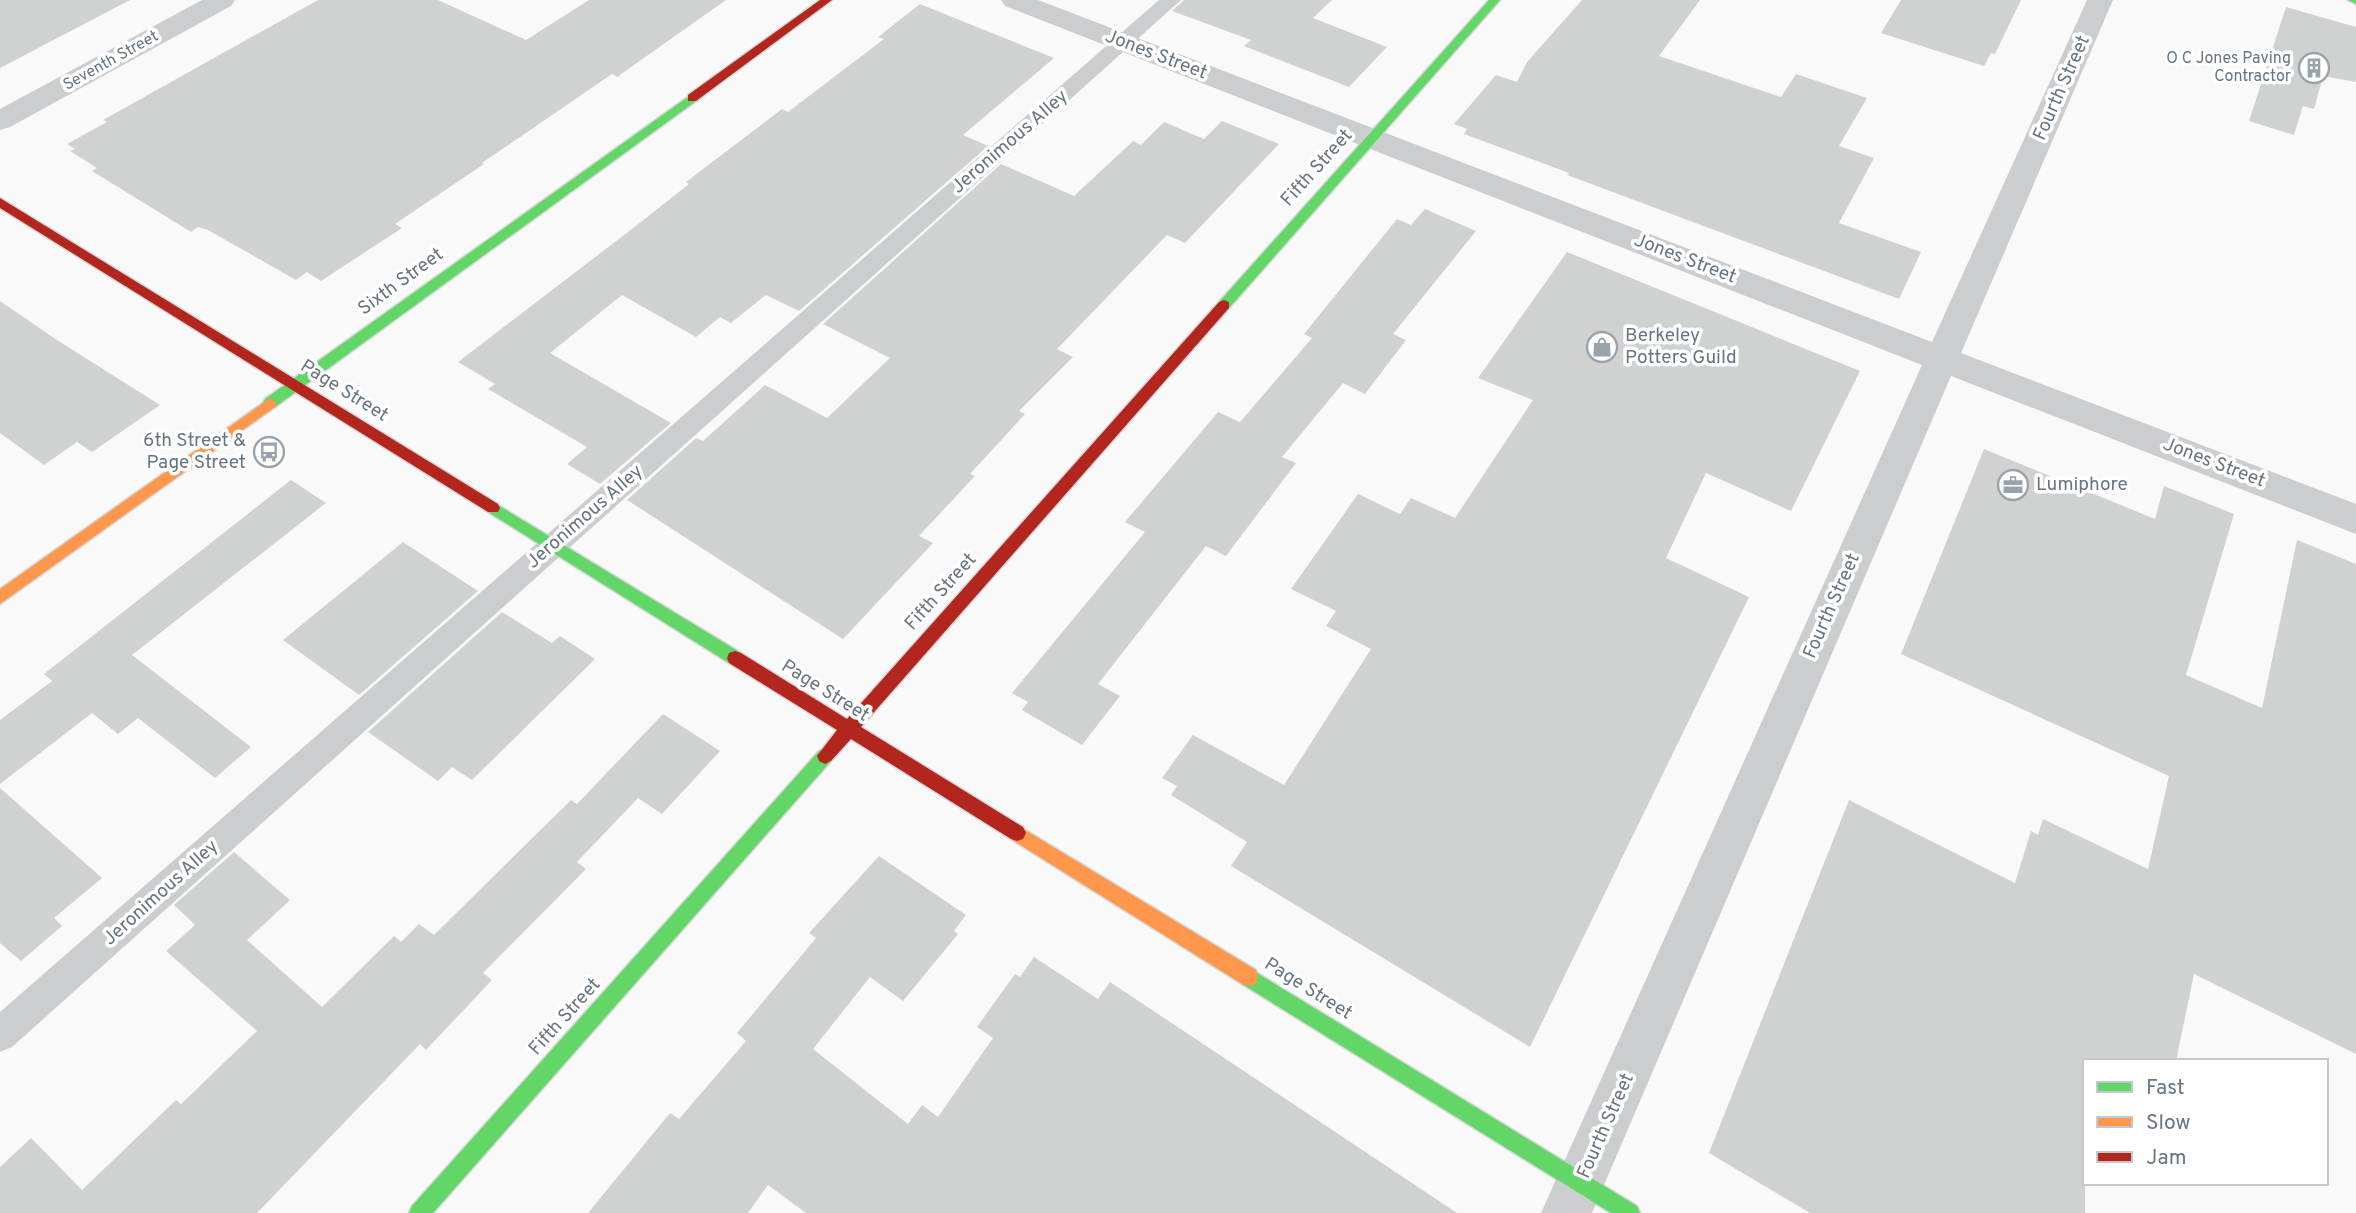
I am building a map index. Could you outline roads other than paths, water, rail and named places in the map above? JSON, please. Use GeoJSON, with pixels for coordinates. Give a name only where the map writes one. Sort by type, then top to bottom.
{"type":"FeatureCollection","features":[{"type":"Feature","properties":{"kind":"street","name":"Seventh Street"},"geometry":{"type":"LineString","coordinates":[[0,121],[222,0]]}},
{"type":"Feature","properties":{"kind":"street","name":"Sixth Street"},"geometry":{"type":"LineString","coordinates":[[0,598],[827,0]]}},
{"type":"Feature","properties":{"kind":"street","name":"Jones Street"},"geometry":{"type":"LineString","coordinates":[[1014,0],[1945,357],[2356,519]]}},
{"type":"Feature","properties":{"kind":"street","name":"Fifth Street"},"geometry":{"type":"LineString","coordinates":[[419,1213],[1494,0]]}},
{"type":"Feature","properties":{"kind":"street","name":"Fourth Street"},"geometry":{"type":"LineString","coordinates":[[1573,1198],[1790,700],[1945,357],[2101,0]]}},
{"type":"Feature","properties":{"kind":"street","name":"Page Street"},"geometry":{"type":"LineString","coordinates":[[0,202],[847,730],[1573,1198],[1630,1213]]}},
{"type":"Feature","properties":{"kind":"lane","name":"Jeronimous Alley"},"geometry":{"type":"LineString","coordinates":[[0,1035],[1171,0]]}},
{"type":"Feature","properties":{"kind":"place","name":"O C Jones Paving Contractor"},"geometry":{"type":"Point","coordinates":[2314,68]}},
{"type":"Feature","properties":{"kind":"place","name":"Berkeley Potters Guild"},"geometry":{"type":"Point","coordinates":[1602,347]}},
{"type":"Feature","properties":{"kind":"place","name":"6th Street & Page Street"},"geometry":{"type":"Point","coordinates":[269,452]}},
{"type":"Feature","properties":{"kind":"place","name":"Lumiphore"},"geometry":{"type":"Point","coordinates":[2013,485]}}]}
